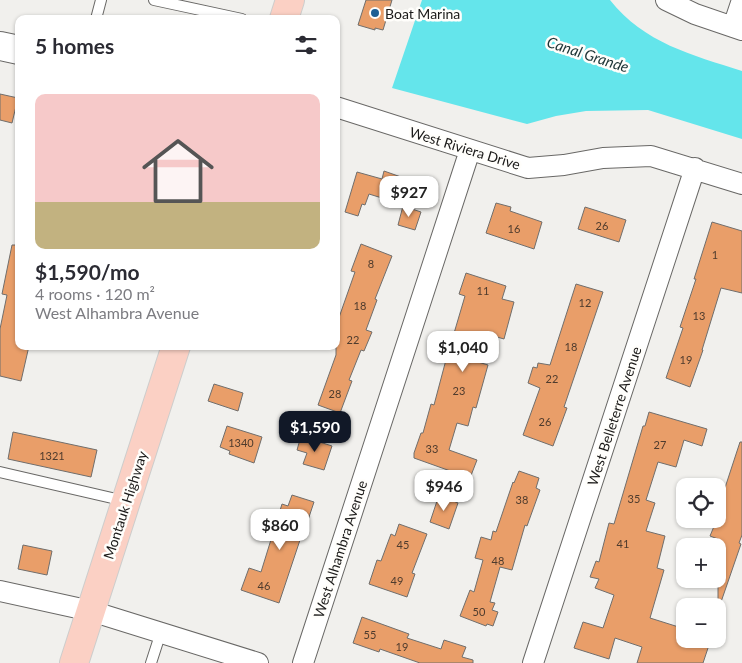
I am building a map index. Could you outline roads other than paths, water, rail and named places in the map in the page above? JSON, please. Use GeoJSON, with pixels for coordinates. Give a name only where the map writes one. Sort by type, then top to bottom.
{"type":"FeatureCollection","features":[{"type":"Feature","properties":{"kind":"main road"},"geometry":{"type":"LineString","coordinates":[[285,15],[290,0]]}},
{"type":"Feature","properties":{"kind":"main road","name":"Montauk Highway"},"geometry":{"type":"LineString","coordinates":[[74,663],[175,350]]}},
{"type":"Feature","properties":{"kind":"street"},"geometry":{"type":"LineString","coordinates":[[666,0],[695,14],[738,28],[742,0]]}},
{"type":"Feature","properties":{"kind":"street"},"geometry":{"type":"LineString","coordinates":[[0,46],[15,49]]}},
{"type":"Feature","properties":{"kind":"street","name":"West Riviera Drive"},"geometry":{"type":"LineString","coordinates":[[340,108],[528,168],[564,165],[603,158],[651,156],[742,184]]}},
{"type":"Feature","properties":{"kind":"street","name":"West Alhambra Avenue"},"geometry":{"type":"LineString","coordinates":[[303,663],[470,150]]}},
{"type":"Feature","properties":{"kind":"street","name":"West Belleterre Avenue"},"geometry":{"type":"LineString","coordinates":[[534,663],[695,168]]}},
{"type":"Feature","properties":{"kind":"street"},"geometry":{"type":"LineString","coordinates":[[0,591],[91,611],[258,663]]}},
{"type":"Feature","properties":{"kind":"lane"},"geometry":{"type":"LineString","coordinates":[[97,15],[101,0]]}},
{"type":"Feature","properties":{"kind":"lane"},"geometry":{"type":"LineString","coordinates":[[154,0],[223,15]]}},
{"type":"Feature","properties":{"kind":"lane"},"geometry":{"type":"LineString","coordinates":[[0,472],[126,502]]}},
{"type":"Feature","properties":{"kind":"lane"},"geometry":{"type":"LineString","coordinates":[[152,663],[161,632]]}},
{"type":"Feature","properties":{"kind":"water","name":"Canal Grande"},"geometry":{"type":"Polygon","coordinates":[[[422,0],[610,0],[623,15],[638,27],[670,46],[742,71],[742,139],[648,110],[586,111],[556,116],[527,124],[392,88],[422,0]]]}},
{"type":"Feature","properties":{"kind":"place","name":"Boat Marina"},"geometry":{"type":"Point","coordinates":[375,13]}}]}
